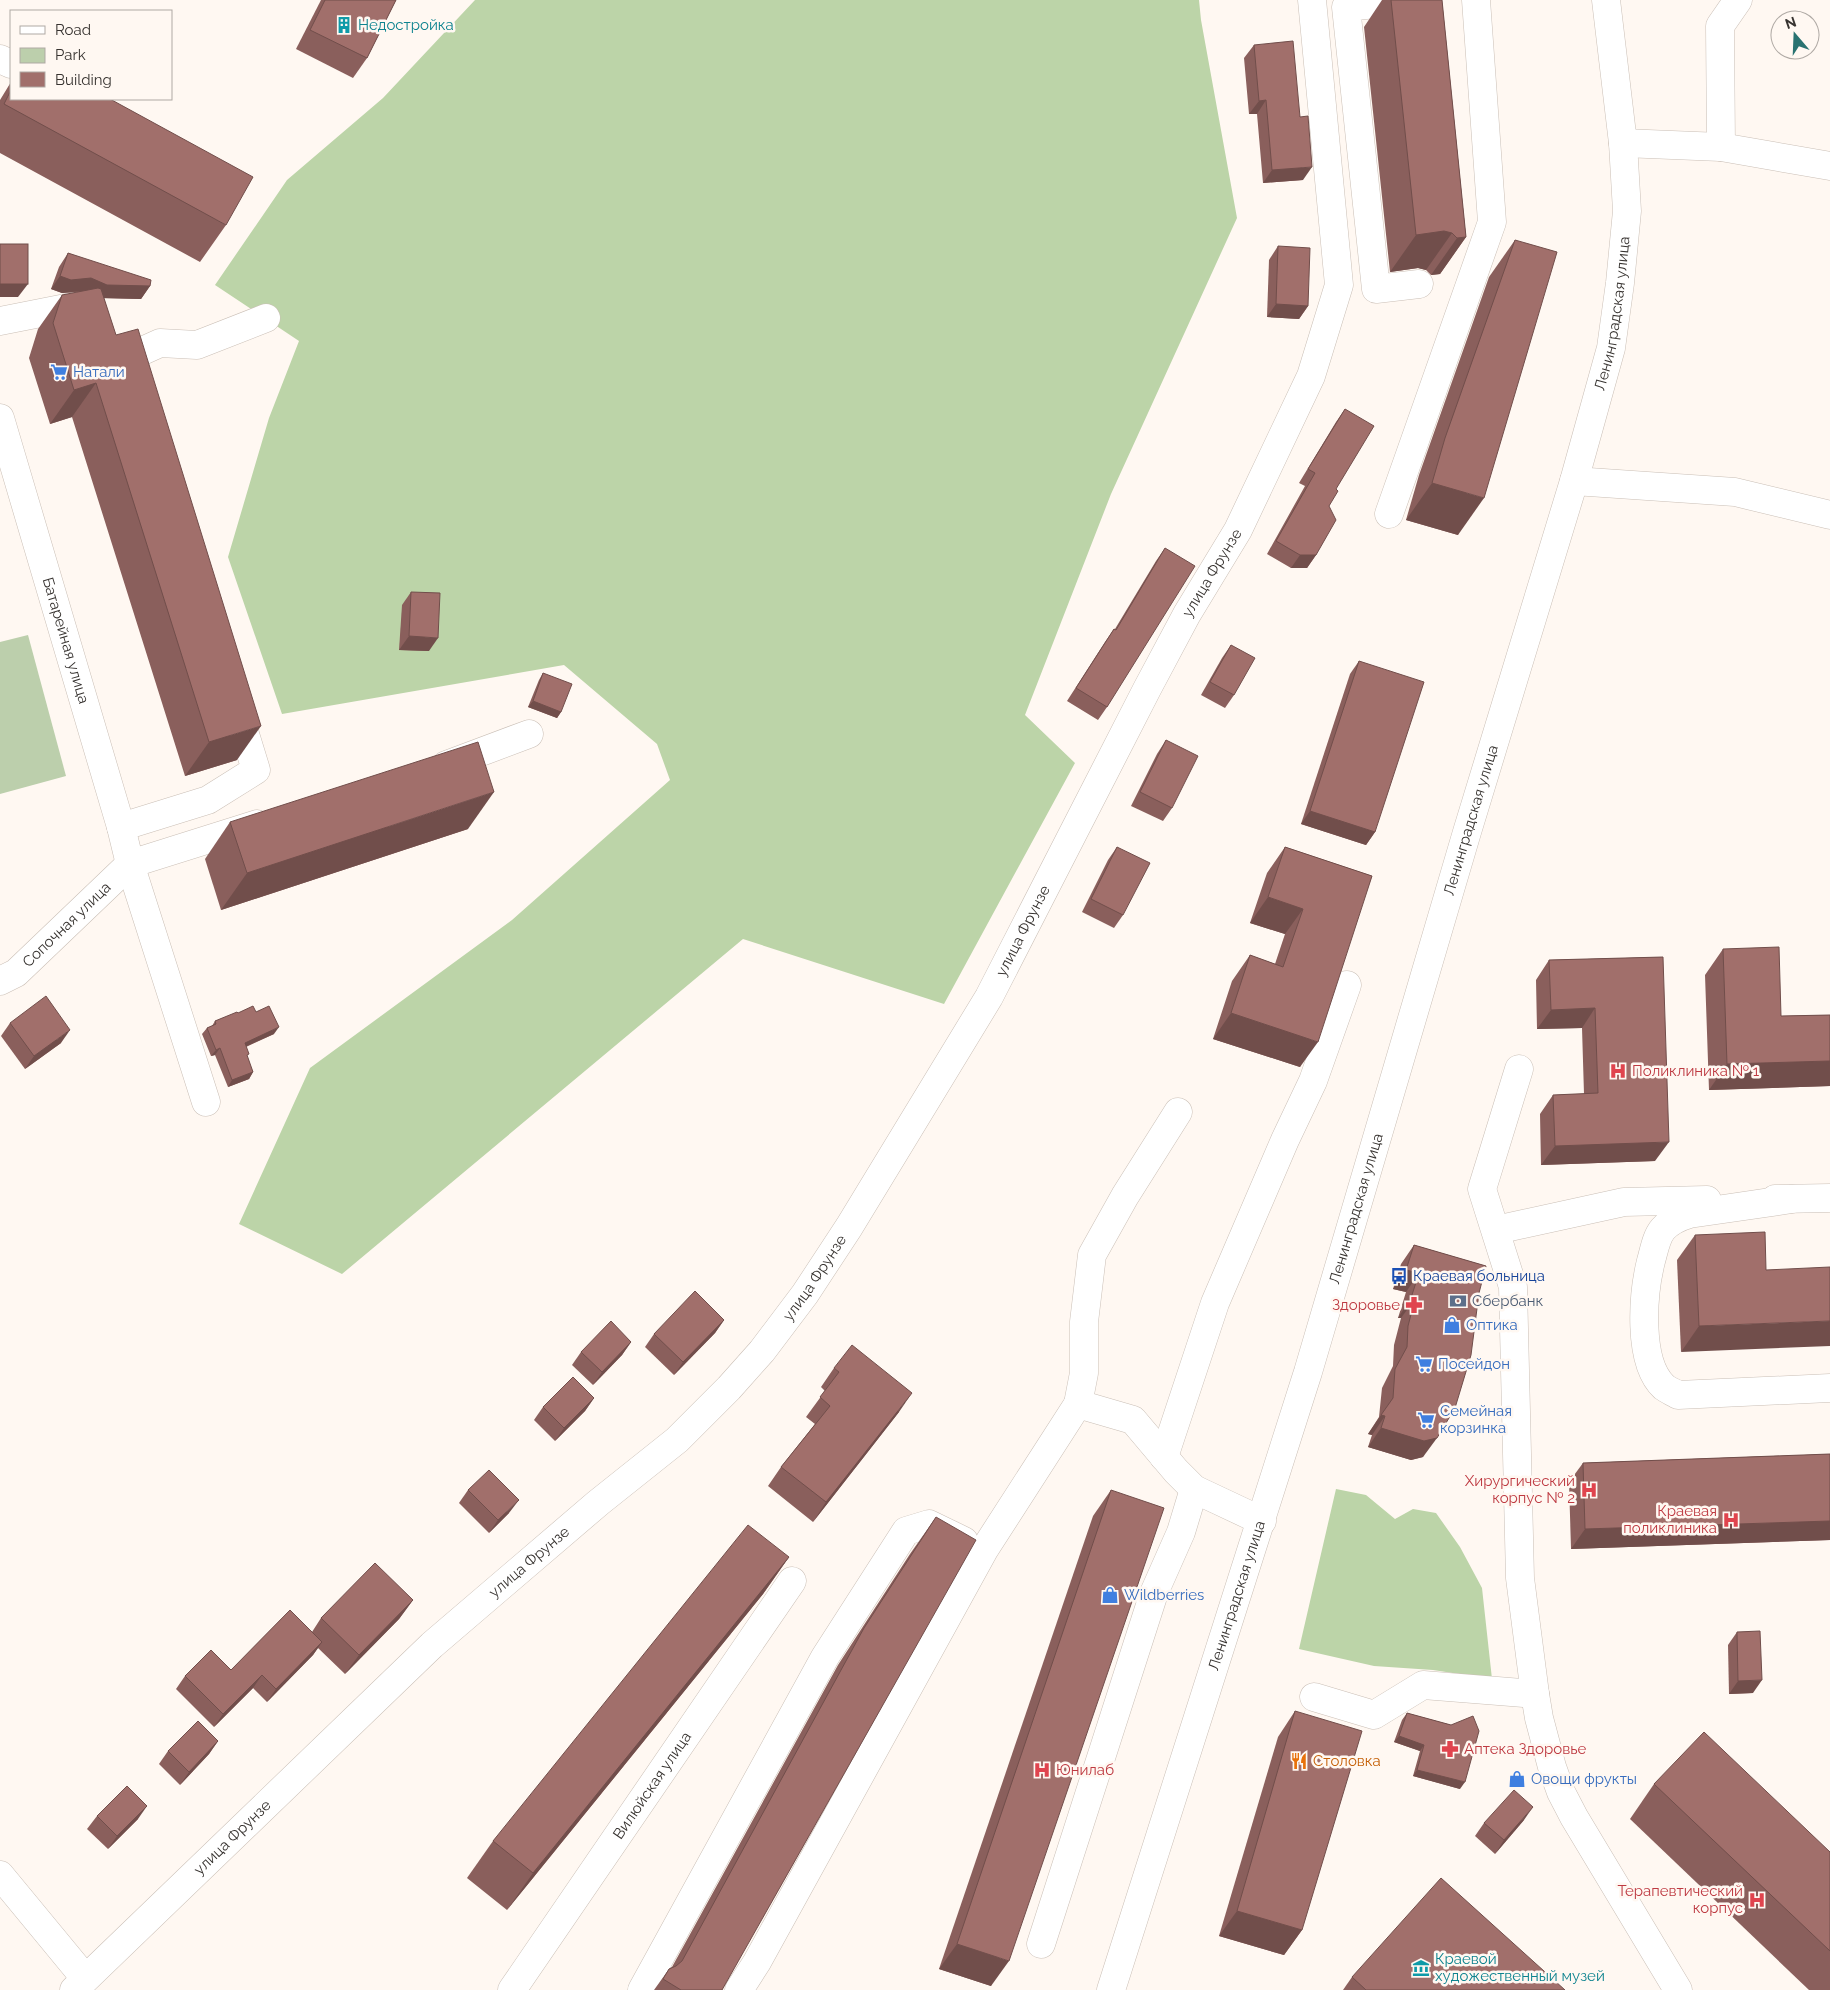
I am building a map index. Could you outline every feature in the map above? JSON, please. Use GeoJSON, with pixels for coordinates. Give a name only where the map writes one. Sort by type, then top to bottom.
{"type":"FeatureCollection","features":[{"type":"Feature","properties":{"kind":"street","name":"улица Фрунзе"},"geometry":{"type":"LineString","coordinates":[[80,1984],[432,1645],[590,1510],[677,1440],[729,1388],[762,1351],[805,1294],[844,1235],[989,997],[1147,689],[1187,614],[1238,530],[1311,376],[1339,285],[1312,0]]}},
{"type":"Feature","properties":{"kind":"street"},"geometry":{"type":"LineString","coordinates":[[1415,0],[1346,7],[1376,289],[1419,284]]}},
{"type":"Feature","properties":{"kind":"street"},"geometry":{"type":"LineString","coordinates":[[1389,514],[1492,222],[1476,0]]}},
{"type":"Feature","properties":{"kind":"street","name":"Ленинградская улица"},"geometry":{"type":"LineString","coordinates":[[1112,1990],[1262,1521],[1574,481],[1611,348],[1627,211],[1623,143],[1606,0]]}},
{"type":"Feature","properties":{"kind":"street"},"geometry":{"type":"LineString","coordinates":[[1721,148],[1720,26],[1738,0]]}},
{"type":"Feature","properties":{"kind":"street"},"geometry":{"type":"LineString","coordinates":[[1623,143],[1721,148],[1830,166]]}},
{"type":"Feature","properties":{"kind":"street"},"geometry":{"type":"LineString","coordinates":[[0,321],[76,306],[100,316],[118,340],[138,385]]}},
{"type":"Feature","properties":{"kind":"street"},"geometry":{"type":"LineString","coordinates":[[118,340],[197,345],[266,318]]}},
{"type":"Feature","properties":{"kind":"street","name":"Батарейная улица"},"geometry":{"type":"LineString","coordinates":[[0,418],[10,494],[121,827],[130,864],[206,1102]]}},
{"type":"Feature","properties":{"kind":"street"},"geometry":{"type":"LineString","coordinates":[[1574,481],[1735,492],[1830,514]]}},
{"type":"Feature","properties":{"kind":"street"},"geometry":{"type":"LineString","coordinates":[[121,827],[208,800],[256,770],[230,686]]}},
{"type":"Feature","properties":{"kind":"street"},"geometry":{"type":"LineString","coordinates":[[424,772],[529,734]]}},
{"type":"Feature","properties":{"kind":"street"},"geometry":{"type":"LineString","coordinates":[[130,864],[282,816]]}},
{"type":"Feature","properties":{"kind":"street","name":"Сопочная улица"},"geometry":{"type":"LineString","coordinates":[[0,981],[16,973],[130,864]]}},
{"type":"Feature","properties":{"kind":"street"},"geometry":{"type":"LineString","coordinates":[[1164,1457],[1215,1303],[1285,1140],[1313,1081],[1347,985]]}},
{"type":"Feature","properties":{"kind":"street"},"geometry":{"type":"LineString","coordinates":[[1519,1069],[1482,1188],[1513,1287],[1520,1578],[1535,1694],[1545,1744],[1562,1792],[1574,1817],[1678,1990]]}},
{"type":"Feature","properties":{"kind":"street"},"geometry":{"type":"LineString","coordinates":[[739,1990],[762,1953],[984,1550],[1078,1404],[1084,1373],[1084,1322],[1092,1255],[1125,1196],[1178,1112]]}},
{"type":"Feature","properties":{"kind":"street"},"geometry":{"type":"LineString","coordinates":[[1496,1230],[1624,1202],[1830,1198]]}},
{"type":"Feature","properties":{"kind":"street"},"geometry":{"type":"LineString","coordinates":[[1792,1199],[1689,1214],[1674,1220],[1662,1230],[1653,1254],[1646,1288],[1644,1324],[1646,1342],[1650,1359],[1658,1377],[1664,1386],[1678,1395],[1830,1388]]}},
{"type":"Feature","properties":{"kind":"street"},"geometry":{"type":"LineString","coordinates":[[1078,1404],[1133,1420],[1194,1489],[1262,1521]]}},
{"type":"Feature","properties":{"kind":"street"},"geometry":{"type":"LineString","coordinates":[[1041,1944],[1154,1593],[1181,1532],[1194,1489]]}},
{"type":"Feature","properties":{"kind":"street"},"geometry":{"type":"LineString","coordinates":[[642,1990],[824,1657],[906,1530],[929,1524],[984,1550]]}},
{"type":"Feature","properties":{"kind":"street","name":"Вилюйская улица"},"geometry":{"type":"LineString","coordinates":[[517,1988],[792,1581]]}},
{"type":"Feature","properties":{"kind":"street"},"geometry":{"type":"LineString","coordinates":[[1314,1697],[1374,1715],[1423,1685],[1535,1694]]}},
{"type":"Feature","properties":{"kind":"street"},"geometry":{"type":"LineString","coordinates":[[0,1876],[80,1984]]}},
{"type":"Feature","properties":{"kind":"green space"},"geometry":{"type":"Polygon","coordinates":[[[475,0],[1199,0],[1237,218],[1111,494],[1025,715],[1075,763],[944,1004],[743,939],[342,1274],[239,1224],[310,1068],[512,920],[670,780],[657,744],[564,665],[282,714],[228,557],[269,418],[299,341],[215,285],[287,180],[383,98],[475,0]]]}},
{"type":"Feature","properties":{"kind":"green space"},"geometry":{"type":"Polygon","coordinates":[[[28,635],[66,776],[0,794],[0,642],[28,635]]]}},
{"type":"Feature","properties":{"kind":"green space"},"geometry":{"type":"Polygon","coordinates":[[[1336,1489],[1366,1495],[1395,1519],[1413,1509],[1436,1513],[1460,1547],[1482,1588],[1492,1679],[1433,1670],[1374,1666],[1299,1649],[1336,1489]]]}},
{"type":"Feature","properties":{"kind":"building","name":"Недостройка"},"geometry":{"type":"Polygon","coordinates":[[[325,0],[396,0],[367,58],[310,30],[325,0]]]}},
{"type":"Feature","properties":{"kind":"building"},"geometry":{"type":"Polygon","coordinates":[[[1391,0],[1442,0],[1466,237],[1457,238],[1452,233],[1444,231],[1416,235],[1391,0]]]}},
{"type":"Feature","properties":{"kind":"building"},"geometry":{"type":"Polygon","coordinates":[[[1293,41],[1300,117],[1308,116],[1312,167],[1272,170],[1266,100],[1259,101],[1254,45],[1293,41]]]}},
{"type":"Feature","properties":{"kind":"building"},"geometry":{"type":"Polygon","coordinates":[[[10,92],[10,100],[112,100],[253,177],[226,225],[4,104],[10,92]]]}},
{"type":"Feature","properties":{"kind":"building"},"geometry":{"type":"Polygon","coordinates":[[[1515,240],[1557,252],[1484,498],[1432,483],[1445,438],[1515,240]]]}},
{"type":"Feature","properties":{"kind":"building"},"geometry":{"type":"Polygon","coordinates":[[[0,244],[28,244],[28,284],[0,284],[0,244]]]}},
{"type":"Feature","properties":{"kind":"building"},"geometry":{"type":"Polygon","coordinates":[[[1278,246],[1310,248],[1308,306],[1276,304],[1278,246]]]}},
{"type":"Feature","properties":{"kind":"building"},"geometry":{"type":"Polygon","coordinates":[[[68,253],[151,280],[150,286],[107,285],[91,278],[71,280],[60,276],[68,253]]]}},
{"type":"Feature","properties":{"kind":"building"},"geometry":{"type":"Polygon","coordinates":[[[101,289],[116,335],[138,329],[261,726],[209,742],[96,383],[74,390],[53,323],[62,295],[101,289]]]}},
{"type":"Feature","properties":{"kind":"building"},"geometry":{"type":"Polygon","coordinates":[[[1345,409],[1374,426],[1336,489],[1338,491],[1329,506],[1336,520],[1316,555],[1300,555],[1276,541],[1315,473],[1308,469],[1345,409]]]}},
{"type":"Feature","properties":{"kind":"building"},"geometry":{"type":"Polygon","coordinates":[[[1165,548],[1195,566],[1107,707],[1076,688],[1114,629],[1116,630],[1165,548]]]}},
{"type":"Feature","properties":{"kind":"building"},"geometry":{"type":"Polygon","coordinates":[[[411,592],[440,593],[438,638],[409,636],[411,592]]]}},
{"type":"Feature","properties":{"kind":"building"},"geometry":{"type":"Polygon","coordinates":[[[1231,645],[1255,658],[1234,695],[1210,682],[1231,645]]]}},
{"type":"Feature","properties":{"kind":"building"},"geometry":{"type":"Polygon","coordinates":[[[1359,661],[1424,682],[1375,832],[1310,811],[1359,661]]]}},
{"type":"Feature","properties":{"kind":"building"},"geometry":{"type":"Polygon","coordinates":[[[543,673],[572,684],[561,712],[533,701],[543,673]]]}},
{"type":"Feature","properties":{"kind":"building"},"geometry":{"type":"Polygon","coordinates":[[[1166,740],[1198,756],[1172,808],[1140,792],[1166,740]]]}},
{"type":"Feature","properties":{"kind":"building"},"geometry":{"type":"Polygon","coordinates":[[[478,742],[494,792],[247,873],[230,822],[478,742]]]}},
{"type":"Feature","properties":{"kind":"building"},"geometry":{"type":"Polygon","coordinates":[[[1117,847],[1150,863],[1123,915],[1091,899],[1117,847]]]}},
{"type":"Feature","properties":{"kind":"building"},"geometry":{"type":"Polygon","coordinates":[[[1285,847],[1372,876],[1318,1042],[1231,1013],[1250,955],[1283,967],[1303,909],[1268,897],[1285,847]]]}},
{"type":"Feature","properties":{"kind":"building"},"geometry":{"type":"Polygon","coordinates":[[[1779,947],[1781,1016],[1830,1015],[1830,1061],[1727,1064],[1723,949],[1779,947]]]}},
{"type":"Feature","properties":{"kind":"building","name":"Поликлиника № 1"},"geometry":{"type":"Polygon","coordinates":[[[1663,957],[1669,1142],[1555,1146],[1553,1095],[1598,1093],[1595,1008],[1551,1010],[1549,960],[1663,957]]]}},
{"type":"Feature","properties":{"kind":"building"},"geometry":{"type":"Polygon","coordinates":[[[46,996],[70,1030],[34,1056],[10,1023],[46,996]]]}},
{"type":"Feature","properties":{"kind":"building"},"geometry":{"type":"Polygon","coordinates":[[[253,1006],[256,1012],[269,1006],[279,1027],[245,1043],[253,1072],[232,1080],[220,1048],[216,1050],[207,1028],[216,1024],[215,1021],[253,1006]]]}},
{"type":"Feature","properties":{"kind":"building"},"geometry":{"type":"Polygon","coordinates":[[[1765,1232],[1766,1270],[1830,1267],[1830,1321],[1699,1326],[1695,1235],[1765,1232]]]}},
{"type":"Feature","properties":{"kind":"building","name":"Посейдон"},"geometry":{"type":"Polygon","coordinates":[[[1414,1245],[1486,1266],[1479,1293],[1471,1355],[1455,1408],[1437,1438],[1424,1441],[1381,1428],[1385,1416],[1381,1415],[1393,1398],[1395,1369],[1407,1347],[1408,1326],[1415,1299],[1411,1298],[1419,1273],[1406,1270],[1414,1245]]]}},
{"type":"Feature","properties":{"kind":"building"},"geometry":{"type":"Polygon","coordinates":[[[695,1291],[724,1320],[683,1362],[654,1334],[695,1291]]]}},
{"type":"Feature","properties":{"kind":"building"},"geometry":{"type":"Polygon","coordinates":[[[611,1321],[631,1342],[602,1372],[581,1352],[611,1321]]]}},
{"type":"Feature","properties":{"kind":"building"},"geometry":{"type":"Polygon","coordinates":[[[852,1345],[912,1393],[826,1502],[781,1467],[830,1406],[820,1397],[839,1372],[834,1368],[852,1345]]]}},
{"type":"Feature","properties":{"kind":"building"},"geometry":{"type":"Polygon","coordinates":[[[573,1377],[594,1398],[564,1428],[543,1407],[573,1377]]]}},
{"type":"Feature","properties":{"kind":"building"},"geometry":{"type":"Polygon","coordinates":[[[1830,1454],[1830,1521],[1585,1529],[1583,1463],[1830,1454]]]}},
{"type":"Feature","properties":{"kind":"building"},"geometry":{"type":"Polygon","coordinates":[[[489,1470],[519,1500],[498,1520],[468,1490],[489,1470]]]}},
{"type":"Feature","properties":{"kind":"building"},"geometry":{"type":"Polygon","coordinates":[[[1111,1490],[1164,1508],[1009,1961],[957,1944],[1111,1490]]]}},
{"type":"Feature","properties":{"kind":"building"},"geometry":{"type":"Polygon","coordinates":[[[936,1517],[976,1540],[722,1990],[681,1990],[663,1979],[669,1969],[682,1961],[864,1628],[936,1517]]]}},
{"type":"Feature","properties":{"kind":"building"},"geometry":{"type":"Polygon","coordinates":[[[748,1525],[789,1557],[533,1873],[493,1841],[748,1525]]]}},
{"type":"Feature","properties":{"kind":"building"},"geometry":{"type":"Polygon","coordinates":[[[375,1563],[413,1600],[359,1655],[321,1618],[375,1563]]]}},
{"type":"Feature","properties":{"kind":"building"},"geometry":{"type":"Polygon","coordinates":[[[290,1610],[322,1642],[276,1689],[262,1675],[223,1714],[185,1676],[211,1650],[231,1670],[290,1610]]]}},
{"type":"Feature","properties":{"kind":"building"},"geometry":{"type":"Polygon","coordinates":[[[1760,1631],[1762,1680],[1738,1681],[1737,1632],[1760,1631]]]}},
{"type":"Feature","properties":{"kind":"building"},"geometry":{"type":"Polygon","coordinates":[[[1295,1711],[1362,1731],[1302,1930],[1237,1911],[1295,1711]]]}},
{"type":"Feature","properties":{"kind":"building","name":"Аптека Здоровье"},"geometry":{"type":"Polygon","coordinates":[[[1407,1713],[1451,1725],[1473,1716],[1479,1731],[1465,1782],[1417,1770],[1424,1745],[1399,1736],[1407,1713]]]}},
{"type":"Feature","properties":{"kind":"building"},"geometry":{"type":"Polygon","coordinates":[[[198,1721],[218,1741],[189,1772],[168,1751],[198,1721]]]}},
{"type":"Feature","properties":{"kind":"building"},"geometry":{"type":"Polygon","coordinates":[[[1704,1732],[1830,1852],[1830,1951],[1654,1784],[1704,1732]]]}},
{"type":"Feature","properties":{"kind":"building"},"geometry":{"type":"Polygon","coordinates":[[[127,1786],[147,1806],[117,1836],[97,1816],[127,1786]]]}},
{"type":"Feature","properties":{"kind":"building"},"geometry":{"type":"Polygon","coordinates":[[[1514,1790],[1533,1807],[1504,1840],[1484,1823],[1514,1790]]]}},
{"type":"Feature","properties":{"kind":"building"},"geometry":{"type":"Polygon","coordinates":[[[1441,1878],[1565,1990],[1366,1990],[1352,1977],[1441,1878]]]}},
{"type":"Feature","properties":{"kind":"place","name":"Недостройка"},"geometry":{"type":"Point","coordinates":[344,25]}},
{"type":"Feature","properties":{"kind":"place","name":"Натали"},"geometry":{"type":"Point","coordinates":[59,372]}},
{"type":"Feature","properties":{"kind":"place","name":"Поликлиника № 1"},"geometry":{"type":"Point","coordinates":[1618,1071]}},
{"type":"Feature","properties":{"kind":"place","name":"Краевая больница"},"geometry":{"type":"Point","coordinates":[1399,1276]}},
{"type":"Feature","properties":{"kind":"place","name":"Сбербанк"},"geometry":{"type":"Point","coordinates":[1458,1301]}},
{"type":"Feature","properties":{"kind":"place","name":"Здоровье"},"geometry":{"type":"Point","coordinates":[1414,1305]}},
{"type":"Feature","properties":{"kind":"place","name":"Оптика"},"geometry":{"type":"Point","coordinates":[1452,1325]}},
{"type":"Feature","properties":{"kind":"place","name":"Посейдон"},"geometry":{"type":"Point","coordinates":[1424,1364]}},
{"type":"Feature","properties":{"kind":"place","name":"Семейная корзинка"},"geometry":{"type":"Point","coordinates":[1426,1420]}},
{"type":"Feature","properties":{"kind":"place","name":"Хирургический корпус № 2"},"geometry":{"type":"Point","coordinates":[1589,1490]}},
{"type":"Feature","properties":{"kind":"place","name":"Краевая поликлиника"},"geometry":{"type":"Point","coordinates":[1731,1520]}},
{"type":"Feature","properties":{"kind":"place","name":"Wildberries"},"geometry":{"type":"Point","coordinates":[1110,1595]}},
{"type":"Feature","properties":{"kind":"place","name":"Аптека Здоровье"},"geometry":{"type":"Point","coordinates":[1450,1749]}},
{"type":"Feature","properties":{"kind":"place","name":"Столовка"},"geometry":{"type":"Point","coordinates":[1299,1761]}},
{"type":"Feature","properties":{"kind":"place","name":"Юнилаб"},"geometry":{"type":"Point","coordinates":[1042,1770]}},
{"type":"Feature","properties":{"kind":"place","name":"Овощи фрукты"},"geometry":{"type":"Point","coordinates":[1517,1779]}},
{"type":"Feature","properties":{"kind":"place","name":"Терапевтический корпус"},"geometry":{"type":"Point","coordinates":[1757,1900]}},
{"type":"Feature","properties":{"kind":"place","name":"Краевой художественный музей"},"geometry":{"type":"Point","coordinates":[1421,1968]}}]}
